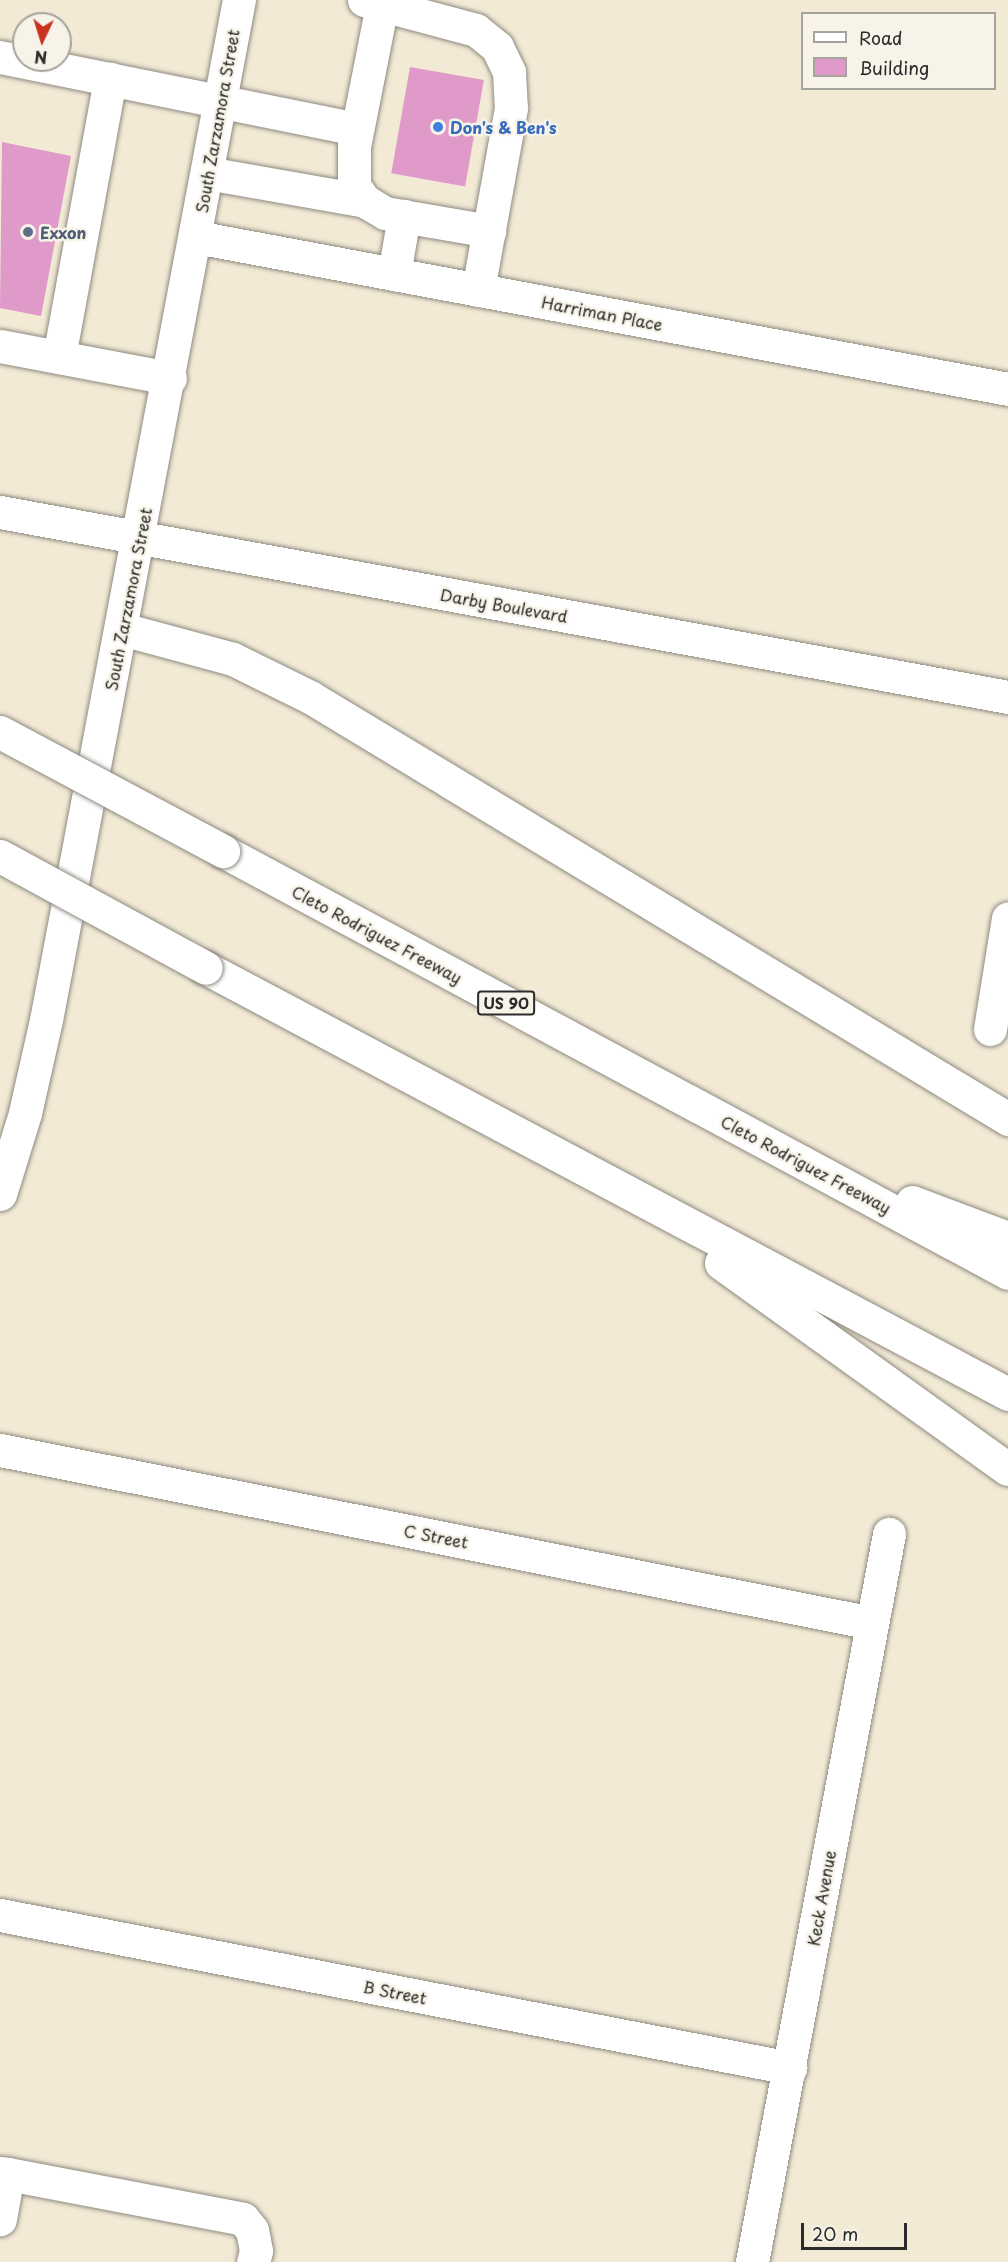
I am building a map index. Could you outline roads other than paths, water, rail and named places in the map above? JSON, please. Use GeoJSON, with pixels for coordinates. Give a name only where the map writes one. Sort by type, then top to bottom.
{"type":"FeatureCollection","features":[{"type":"Feature","properties":{"kind":"main road","name":"South Zarzamora Street"},"geometry":{"type":"LineString","coordinates":[[0,1194],[25,1113],[46,1020],[140,538],[239,0]]}},
{"type":"Feature","properties":{"kind":"main road"},"geometry":{"type":"LineString","coordinates":[[365,201],[354,186],[352,166],[373,2],[476,30],[497,47],[509,72],[511,108],[478,290]]}},
{"type":"Feature","properties":{"kind":"main road"},"geometry":{"type":"LineString","coordinates":[[0,57],[357,129]]}},
{"type":"Feature","properties":{"kind":"main road"},"geometry":{"type":"LineString","coordinates":[[59,357],[110,79]]}},
{"type":"Feature","properties":{"kind":"main road"},"geometry":{"type":"LineString","coordinates":[[207,173],[365,201],[385,213],[489,231]]}},
{"type":"Feature","properties":{"kind":"main road"},"geometry":{"type":"LineString","coordinates":[[394,274],[404,216]]}},
{"type":"Feature","properties":{"kind":"main road","name":"Harriman Place"},"geometry":{"type":"LineString","coordinates":[[196,237],[1008,388]]}},
{"type":"Feature","properties":{"kind":"main road"},"geometry":{"type":"LineString","coordinates":[[0,346],[170,378]]}},
{"type":"Feature","properties":{"kind":"main road","name":"Darby Boulevard"},"geometry":{"type":"LineString","coordinates":[[0,512],[1008,697]]}},
{"type":"Feature","properties":{"kind":"main road"},"geometry":{"type":"LineString","coordinates":[[122,629],[234,659],[310,697],[1008,1119]]}},
{"type":"Feature","properties":{"kind":"main road","name":"Cleto Rodriguez Freeway"},"geometry":{"type":"LineString","coordinates":[[0,732],[1008,1273]]}},
{"type":"Feature","properties":{"kind":"main road"},"geometry":{"type":"LineString","coordinates":[[0,856],[624,1194],[1008,1394]]}},
{"type":"Feature","properties":{"kind":"main road"},"geometry":{"type":"LineString","coordinates":[[990,1029],[1008,918]]}},
{"type":"Feature","properties":{"kind":"main road"},"geometry":{"type":"LineString","coordinates":[[790,1155],[1008,1238]]}},
{"type":"Feature","properties":{"kind":"main road"},"geometry":{"type":"LineString","coordinates":[[624,1194],[1008,1469]]}},
{"type":"Feature","properties":{"kind":"main road","name":"C Street"},"geometry":{"type":"LineString","coordinates":[[0,1450],[872,1623]]}},
{"type":"Feature","properties":{"kind":"main road","name":"Keck Avenue"},"geometry":{"type":"LineString","coordinates":[[752,2262],[889,1534]]}},
{"type":"Feature","properties":{"kind":"main road","name":"B Street"},"geometry":{"type":"LineString","coordinates":[[0,1915],[790,2068]]}},
{"type":"Feature","properties":{"kind":"main road"},"geometry":{"type":"LineString","coordinates":[[0,2218],[4,2174],[243,2219],[252,2230],[256,2251],[253,2262]]}},
{"type":"Feature","properties":{"kind":"place","name":"Don's & Ben's"},"geometry":{"type":"Point","coordinates":[438,127]}},
{"type":"Feature","properties":{"kind":"place","name":"Exxon"},"geometry":{"type":"Point","coordinates":[28,232]}}]}
